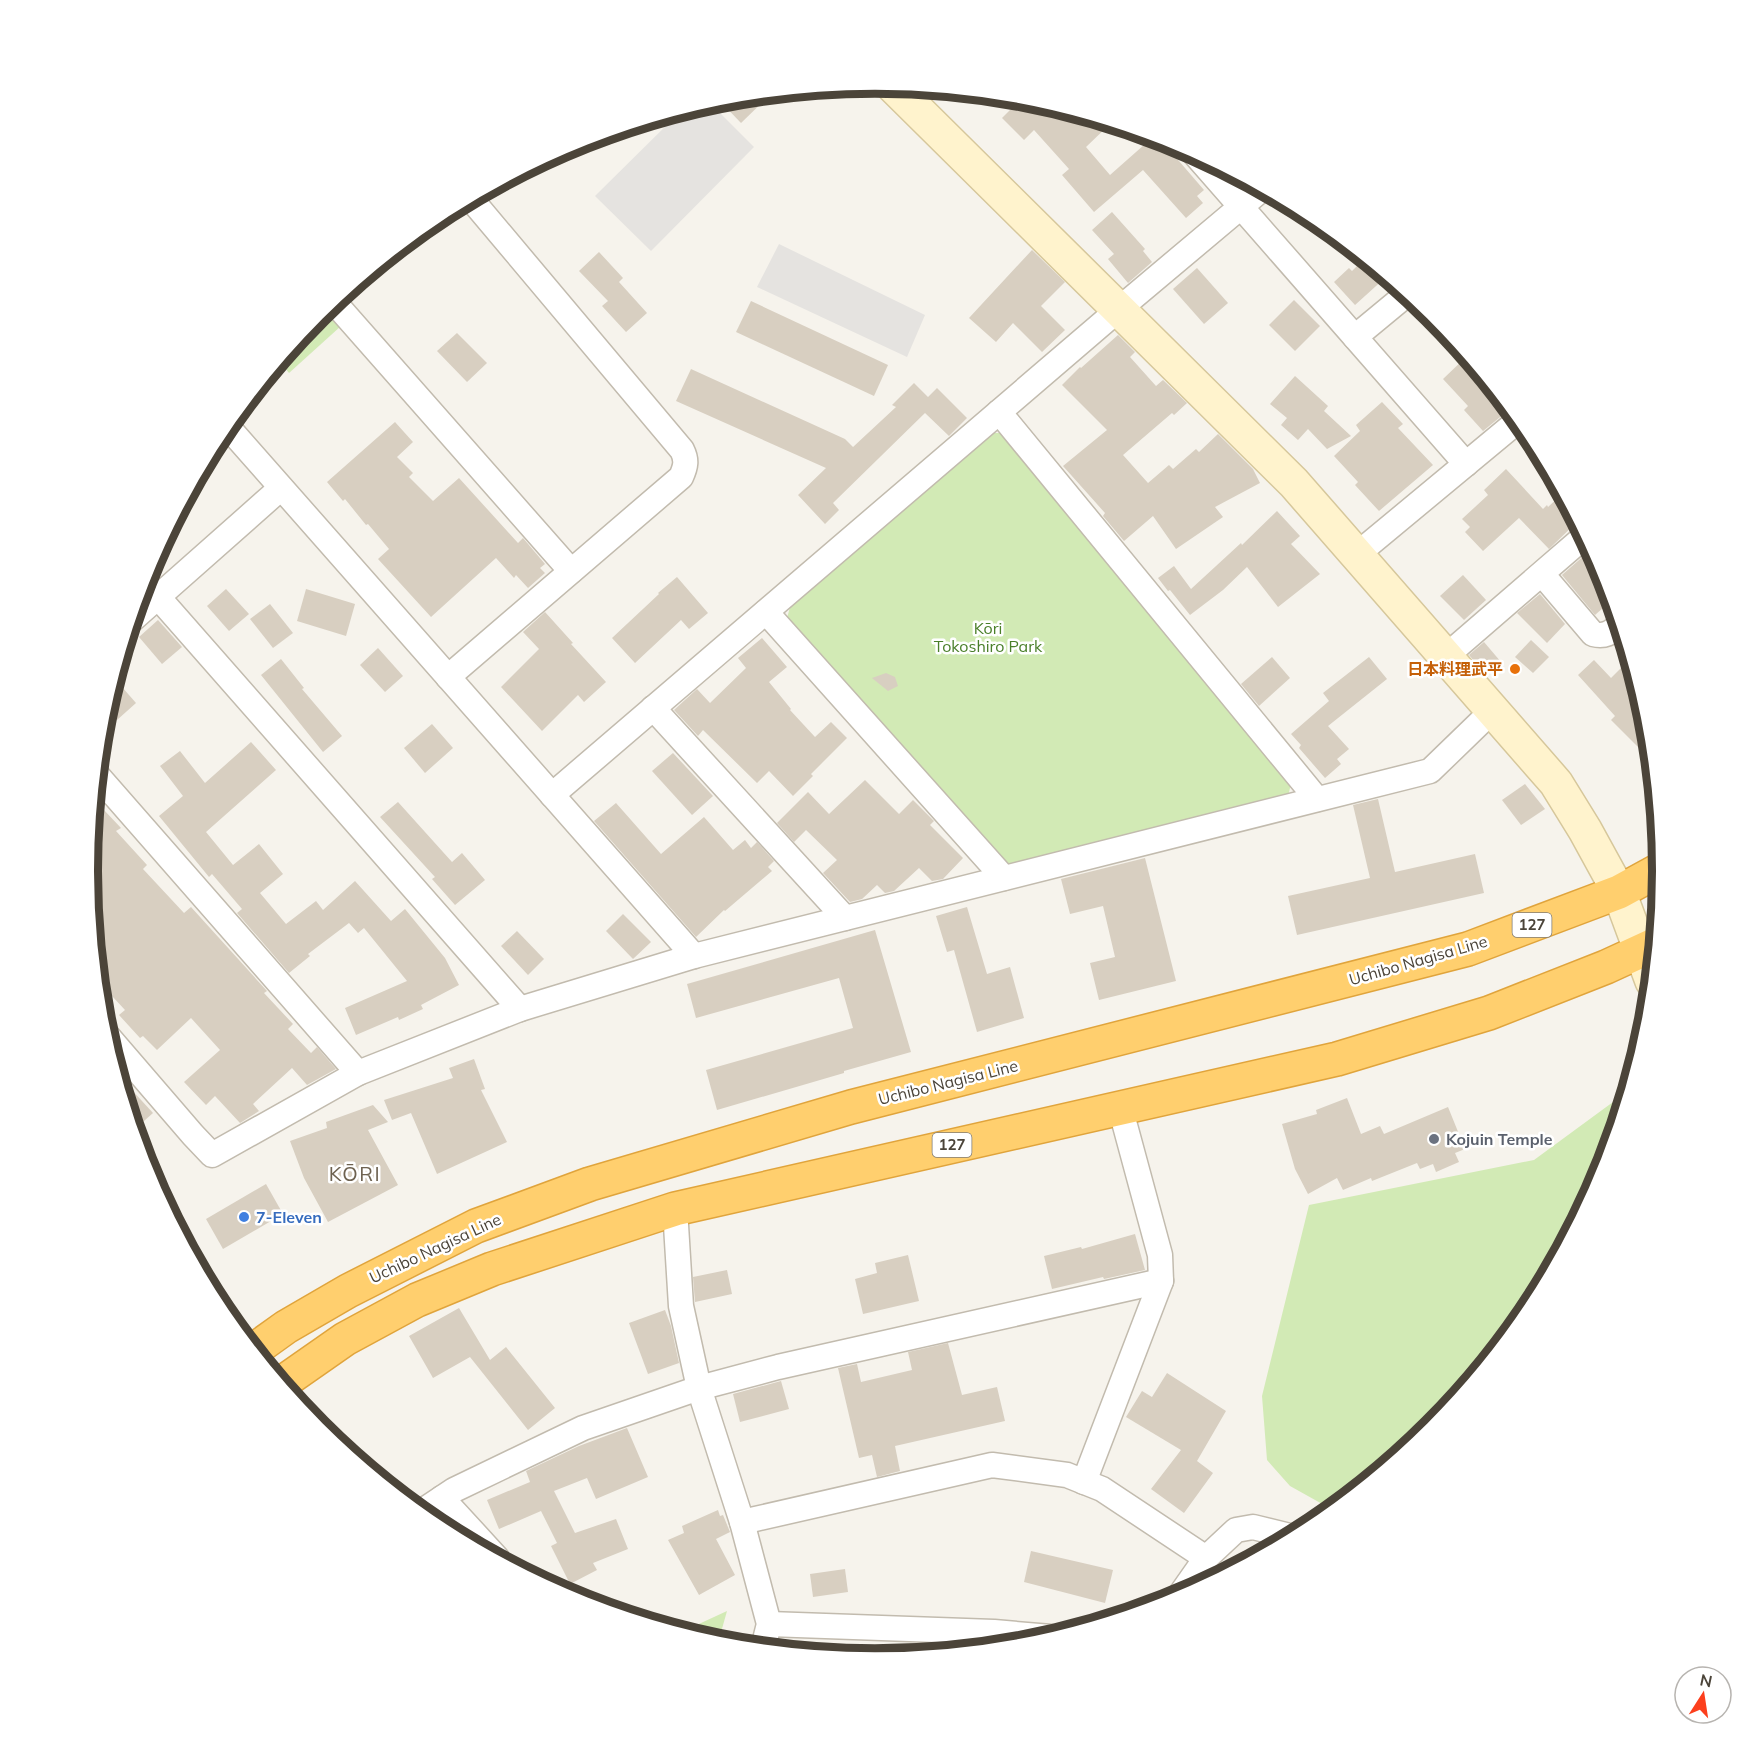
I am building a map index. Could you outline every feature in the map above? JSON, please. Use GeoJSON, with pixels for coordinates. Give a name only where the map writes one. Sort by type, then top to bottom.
{"type":"FeatureCollection","features":[{"type":"Feature","properties":{"kind":"highway","name":"Uchibo Nagisa Line"},"geometry":{"type":"LineString","coordinates":[[260,1346],[286,1327],[348,1291],[476,1226],[590,1184],[851,1107],[1468,949],[1619,892],[1652,874]]}},
{"type":"Feature","properties":{"kind":"highway","name":"127"},"geometry":{"type":"LineString","coordinates":[[287,1379],[345,1339],[417,1300],[492,1269],[675,1209],[1348,1056],[1489,1013],[1648,948]]}},
{"type":"Feature","properties":{"kind":"street"},"geometry":{"type":"LineString","coordinates":[[902,95],[1294,483],[1355,556],[1556,783],[1585,830],[1648,948]]}},
{"type":"Feature","properties":{"kind":"street"},"geometry":{"type":"LineString","coordinates":[[1209,171],[1466,464]]}},
{"type":"Feature","properties":{"kind":"street"},"geometry":{"type":"LineString","coordinates":[[552,795],[1256,195]]}},
{"type":"Feature","properties":{"kind":"street"},"geometry":{"type":"LineString","coordinates":[[448,677],[681,477],[686,458],[682,450],[476,205]]}},
{"type":"Feature","properties":{"kind":"street"},"geometry":{"type":"LineString","coordinates":[[1355,337],[1401,299]]}},
{"type":"Feature","properties":{"kind":"street"},"geometry":{"type":"LineString","coordinates":[[340,309],[571,571]]}},
{"type":"Feature","properties":{"kind":"street"},"geometry":{"type":"LineString","coordinates":[[999,412],[1317,800]]}},
{"type":"Feature","properties":{"kind":"street"},"geometry":{"type":"LineString","coordinates":[[1355,556],[1512,426]]}},
{"type":"Feature","properties":{"kind":"street"},"geometry":{"type":"LineString","coordinates":[[234,434],[694,956]]}},
{"type":"Feature","properties":{"kind":"street"},"geometry":{"type":"LineString","coordinates":[[145,608],[281,488]]}},
{"type":"Feature","properties":{"kind":"street"},"geometry":{"type":"LineString","coordinates":[[1444,657],[1578,542]]}},
{"type":"Feature","properties":{"kind":"street"},"geometry":{"type":"LineString","coordinates":[[1542,574],[1593,634],[1600,636],[1614,630]]}},
{"type":"Feature","properties":{"kind":"street"},"geometry":{"type":"LineString","coordinates":[[158,597],[520,1009]]}},
{"type":"Feature","properties":{"kind":"street"},"geometry":{"type":"LineString","coordinates":[[766,612],[1004,878]]}},
{"type":"Feature","properties":{"kind":"street"},"geometry":{"type":"LineString","coordinates":[[652,708],[845,918]]}},
{"type":"Feature","properties":{"kind":"street"},"geometry":{"type":"LineString","coordinates":[[120,1051],[212,1155],[358,1073],[520,1009],[694,956],[1430,771],[1492,711]]}},
{"type":"Feature","properties":{"kind":"street"},"geometry":{"type":"LineString","coordinates":[[104,782],[358,1073]]}},
{"type":"Feature","properties":{"kind":"street"},"geometry":{"type":"LineString","coordinates":[[1084,1482],[1161,1281],[1160,1255],[1120,1107]]}},
{"type":"Feature","properties":{"kind":"street"},"geometry":{"type":"LineString","coordinates":[[675,1209],[681,1306],[699,1388],[742,1522],[769,1623],[765,1641]]}},
{"type":"Feature","properties":{"kind":"street"},"geometry":{"type":"LineString","coordinates":[[429,1507],[454,1490],[583,1428],[699,1388],[790,1364],[1161,1281]]}},
{"type":"Feature","properties":{"kind":"street"},"geometry":{"type":"LineString","coordinates":[[742,1522],[992,1465],[1067,1475],[1102,1489],[1206,1558]]}},
{"type":"Feature","properties":{"kind":"street"},"geometry":{"type":"LineString","coordinates":[[442,1498],[481,1540]]}},
{"type":"Feature","properties":{"kind":"street"},"geometry":{"type":"LineString","coordinates":[[1190,1581],[1206,1558],[1236,1530],[1253,1527],[1281,1534]]}},
{"type":"Feature","properties":{"kind":"street"},"geometry":{"type":"LineString","coordinates":[[769,1623],[995,1639]]}},
{"type":"Feature","properties":{"kind":"green space"},"geometry":{"type":"Polygon","coordinates":[[[332,316],[341,326],[289,373],[284,367],[332,316]]]}},
{"type":"Feature","properties":{"kind":"green space","name":"Kōri Tokoshiro Park"},"geometry":{"type":"Polygon","coordinates":[[[992,433],[1001,433],[1291,784],[1288,796],[1016,866],[1005,864],[786,622],[790,607],[992,433]]]}},
{"type":"Feature","properties":{"kind":"green space"},"geometry":{"type":"Polygon","coordinates":[[[1618,1098],[1593,1169],[1548,1260],[1522,1303],[1460,1384],[1388,1456],[1325,1505],[1290,1486],[1267,1460],[1262,1396],[1309,1205],[1534,1160],[1618,1098]]]}},
{"type":"Feature","properties":{"kind":"green space"},"geometry":{"type":"Polygon","coordinates":[[[727,1611],[721,1633],[693,1627],[727,1611]]]}},
{"type":"Feature","properties":{"kind":"shaded area"},"geometry":{"type":"Polygon","coordinates":[[[718,111],[754,147],[651,251],[595,196],[669,122],[674,121],[718,111]]]}},
{"type":"Feature","properties":{"kind":"shaded area"},"geometry":{"type":"Polygon","coordinates":[[[779,244],[925,315],[907,357],[757,287],[779,244]]]}},
{"type":"Feature","properties":{"kind":"building"},"geometry":{"type":"Polygon","coordinates":[[[762,103],[741,123],[727,108],[762,103]]]}},
{"type":"Feature","properties":{"kind":"building"},"geometry":{"type":"Polygon","coordinates":[[[1013,107],[1104,130],[1086,147],[1110,175],[1145,144],[1173,154],[1204,190],[1197,196],[1203,203],[1186,218],[1143,170],[1094,212],[1062,175],[1069,169],[1034,130],[1024,140],[1002,118],[1013,107]]]}},
{"type":"Feature","properties":{"kind":"building"},"geometry":{"type":"Polygon","coordinates":[[[1112,212],[1145,249],[1143,251],[1152,262],[1128,283],[1108,259],[1114,254],[1092,230],[1112,212]]]}},
{"type":"Feature","properties":{"kind":"building"},"geometry":{"type":"Polygon","coordinates":[[[1032,250],[1065,282],[1041,306],[1065,330],[1042,352],[1013,323],[996,342],[969,318],[1032,250]]]}},
{"type":"Feature","properties":{"kind":"building"},"geometry":{"type":"Polygon","coordinates":[[[599,252],[623,278],[619,282],[647,313],[626,332],[602,306],[608,301],[579,271],[599,252]]]}},
{"type":"Feature","properties":{"kind":"building"},"geometry":{"type":"Polygon","coordinates":[[[1359,264],[1381,281],[1355,305],[1334,282],[1349,268],[1352,271],[1359,264]]]}},
{"type":"Feature","properties":{"kind":"building"},"geometry":{"type":"Polygon","coordinates":[[[1197,268],[1228,303],[1204,324],[1173,289],[1197,268]]]}},
{"type":"Feature","properties":{"kind":"building"},"geometry":{"type":"Polygon","coordinates":[[[1294,300],[1320,326],[1295,351],[1269,325],[1294,300]]]}},
{"type":"Feature","properties":{"kind":"building"},"geometry":{"type":"Polygon","coordinates":[[[751,301],[888,365],[874,396],[736,332],[751,301]]]}},
{"type":"Feature","properties":{"kind":"building"},"geometry":{"type":"Polygon","coordinates":[[[457,333],[487,363],[467,382],[437,351],[457,333]]]}},
{"type":"Feature","properties":{"kind":"building"},"geometry":{"type":"Polygon","coordinates":[[[1118,335],[1135,352],[1130,357],[1156,386],[1163,380],[1187,403],[1123,455],[1148,483],[1169,465],[1173,469],[1196,449],[1199,452],[1218,434],[1253,469],[1260,483],[1215,507],[1223,517],[1176,549],[1153,516],[1124,541],[1103,516],[1105,513],[1063,466],[1107,430],[1062,385],[1118,335]]]}},
{"type":"Feature","properties":{"kind":"building"},"geometry":{"type":"Polygon","coordinates":[[[1462,361],[1504,414],[1483,431],[1464,410],[1468,406],[1443,379],[1462,361]]]}},
{"type":"Feature","properties":{"kind":"building"},"geometry":{"type":"Polygon","coordinates":[[[691,369],[845,439],[853,447],[896,407],[892,405],[914,383],[928,397],[937,388],[967,418],[949,436],[925,413],[833,503],[839,510],[825,524],[798,495],[826,468],[676,401],[691,369]]]}},
{"type":"Feature","properties":{"kind":"building"},"geometry":{"type":"Polygon","coordinates":[[[1295,376],[1328,406],[1324,411],[1351,436],[1327,449],[1308,429],[1298,440],[1281,425],[1287,418],[1270,404],[1295,376]]]}},
{"type":"Feature","properties":{"kind":"building"},"geometry":{"type":"Polygon","coordinates":[[[1382,402],[1403,424],[1398,428],[1433,465],[1379,511],[1355,485],[1358,482],[1334,456],[1360,431],[1356,425],[1382,402]]]}},
{"type":"Feature","properties":{"kind":"building"},"geometry":{"type":"Polygon","coordinates":[[[395,422],[413,442],[397,457],[413,473],[409,477],[433,501],[459,478],[518,543],[523,538],[545,564],[540,568],[545,573],[528,588],[516,575],[514,578],[496,558],[431,617],[378,559],[389,549],[327,482],[395,422]]]}},
{"type":"Feature","properties":{"kind":"building"},"geometry":{"type":"Polygon","coordinates":[[[1506,469],[1543,509],[1557,499],[1572,527],[1549,549],[1519,518],[1483,551],[1465,532],[1470,527],[1462,519],[1488,495],[1484,490],[1506,469]]]}},
{"type":"Feature","properties":{"kind":"building"},"geometry":{"type":"Polygon","coordinates":[[[1277,511],[1300,536],[1291,544],[1320,574],[1278,607],[1247,567],[1223,590],[1190,615],[1158,578],[1174,566],[1191,589],[1277,511]]]}},
{"type":"Feature","properties":{"kind":"building"},"geometry":{"type":"Polygon","coordinates":[[[1584,555],[1605,606],[1595,615],[1562,575],[1584,555]]]}},
{"type":"Feature","properties":{"kind":"building"},"geometry":{"type":"Polygon","coordinates":[[[1463,575],[1486,600],[1464,620],[1440,596],[1463,575]]]}},
{"type":"Feature","properties":{"kind":"building"},"geometry":{"type":"Polygon","coordinates":[[[677,577],[708,613],[689,629],[681,620],[635,663],[612,638],[677,577]]]}},
{"type":"Feature","properties":{"kind":"building"},"geometry":{"type":"Polygon","coordinates":[[[226,589],[249,614],[229,631],[207,606],[226,589]]]}},
{"type":"Feature","properties":{"kind":"building"},"geometry":{"type":"Polygon","coordinates":[[[306,589],[355,604],[346,636],[297,621],[306,589]]]}},
{"type":"Feature","properties":{"kind":"building"},"geometry":{"type":"Polygon","coordinates":[[[1540,594],[1565,624],[1547,643],[1517,613],[1540,594]]]}},
{"type":"Feature","properties":{"kind":"building"},"geometry":{"type":"Polygon","coordinates":[[[270,604],[293,633],[273,648],[250,619],[270,604]]]}},
{"type":"Feature","properties":{"kind":"building"},"geometry":{"type":"Polygon","coordinates":[[[545,612],[606,682],[584,702],[578,695],[542,731],[501,687],[539,649],[523,632],[545,612]]]}},
{"type":"Feature","properties":{"kind":"building"},"geometry":{"type":"Polygon","coordinates":[[[158,620],[182,647],[162,664],[139,637],[158,620]]]}},
{"type":"Feature","properties":{"kind":"building"},"geometry":{"type":"Polygon","coordinates":[[[762,638],[787,667],[769,682],[790,710],[815,737],[831,722],[847,738],[811,774],[813,776],[793,796],[769,771],[757,783],[703,730],[698,736],[674,710],[697,689],[710,703],[746,668],[738,658],[762,638]]]}},
{"type":"Feature","properties":{"kind":"building"},"geometry":{"type":"Polygon","coordinates":[[[1531,640],[1549,657],[1533,673],[1515,657],[1531,640]]]}},
{"type":"Feature","properties":{"kind":"building"},"geometry":{"type":"Polygon","coordinates":[[[1484,642],[1501,662],[1486,675],[1469,655],[1484,642]]]}},
{"type":"Feature","properties":{"kind":"building"},"geometry":{"type":"Polygon","coordinates":[[[378,648],[403,676],[385,692],[360,665],[378,648]]]}},
{"type":"Feature","properties":{"kind":"building"},"geometry":{"type":"Polygon","coordinates":[[[1272,657],[1290,678],[1259,706],[1241,684],[1272,657]]]}},
{"type":"Feature","properties":{"kind":"building"},"geometry":{"type":"Polygon","coordinates":[[[1369,657],[1387,679],[1328,726],[1349,749],[1337,759],[1341,764],[1325,778],[1299,748],[1301,745],[1291,734],[1329,701],[1323,693],[1369,657]]]}},
{"type":"Feature","properties":{"kind":"building"},"geometry":{"type":"Polygon","coordinates":[[[281,659],[304,688],[302,689],[342,736],[323,752],[261,675],[281,659]]]}},
{"type":"Feature","properties":{"kind":"building"},"geometry":{"type":"Polygon","coordinates":[[[1594,660],[1611,678],[1624,665],[1643,752],[1611,720],[1615,716],[1578,675],[1594,660]]]}},
{"type":"Feature","properties":{"kind":"building"},"geometry":{"type":"Polygon","coordinates":[[[886,673],[895,677],[898,686],[888,691],[872,678],[886,673]]]}},
{"type":"Feature","properties":{"kind":"building"},"geometry":{"type":"Polygon","coordinates":[[[121,686],[136,703],[117,720],[114,716],[121,686]]]}},
{"type":"Feature","properties":{"kind":"building"},"geometry":{"type":"Polygon","coordinates":[[[432,724],[453,748],[425,773],[404,748],[432,724]]]}},
{"type":"Feature","properties":{"kind":"building"},"geometry":{"type":"Polygon","coordinates":[[[251,742],[276,770],[206,832],[233,865],[259,844],[283,874],[260,893],[286,924],[316,901],[323,910],[355,881],[391,921],[405,909],[445,958],[459,985],[421,1005],[423,1009],[356,1035],[345,1008],[407,981],[364,928],[358,933],[349,923],[308,954],[310,956],[289,973],[237,913],[242,909],[212,874],[209,877],[159,816],[183,796],[160,766],[180,751],[205,783],[251,742]]]}},
{"type":"Feature","properties":{"kind":"building"},"geometry":{"type":"Polygon","coordinates":[[[673,753],[713,796],[692,815],[652,771],[673,753]]]}},
{"type":"Feature","properties":{"kind":"building"},"geometry":{"type":"Polygon","coordinates":[[[865,780],[899,814],[913,800],[934,821],[930,825],[963,858],[943,879],[932,881],[919,868],[894,891],[885,893],[877,885],[862,899],[850,902],[823,873],[837,860],[806,830],[794,842],[777,823],[808,792],[829,814],[865,780]]]}},
{"type":"Feature","properties":{"kind":"building"},"geometry":{"type":"Polygon","coordinates":[[[1525,784],[1545,809],[1521,825],[1502,800],[1525,784]]]}},
{"type":"Feature","properties":{"kind":"building"},"geometry":{"type":"Polygon","coordinates":[[[1378,799],[1395,872],[1475,854],[1484,893],[1297,935],[1288,896],[1370,878],[1353,805],[1378,799]]]}},
{"type":"Feature","properties":{"kind":"building"},"geometry":{"type":"Polygon","coordinates":[[[398,802],[452,862],[462,853],[485,880],[455,905],[432,879],[435,877],[380,817],[398,802]]]}},
{"type":"Feature","properties":{"kind":"building"},"geometry":{"type":"Polygon","coordinates":[[[616,803],[661,854],[704,817],[733,850],[745,840],[751,848],[757,842],[774,861],[768,867],[772,871],[724,910],[696,937],[594,821],[616,803]]]}},
{"type":"Feature","properties":{"kind":"building"},"geometry":{"type":"Polygon","coordinates":[[[104,810],[121,828],[116,831],[147,865],[143,869],[184,913],[191,907],[267,991],[264,993],[293,1024],[288,1029],[311,1053],[317,1047],[336,1069],[307,1085],[292,1068],[253,1104],[259,1111],[240,1123],[215,1096],[206,1105],[184,1082],[220,1050],[191,1018],[157,1050],[143,1036],[140,1038],[119,1015],[125,1010],[108,992],[100,922],[98,872],[101,813],[104,810]]]}},
{"type":"Feature","properties":{"kind":"building"},"geometry":{"type":"Polygon","coordinates":[[[1145,858],[1176,981],[1099,1000],[1090,963],[1115,957],[1103,906],[1070,914],[1061,879],[1145,858]]]}},
{"type":"Feature","properties":{"kind":"building"},"geometry":{"type":"Polygon","coordinates":[[[967,907],[987,974],[1010,967],[1024,1018],[977,1032],[954,950],[947,952],[936,916],[967,907]]]}},
{"type":"Feature","properties":{"kind":"building"},"geometry":{"type":"Polygon","coordinates":[[[623,914],[651,942],[633,959],[606,931],[623,914]]]}},
{"type":"Feature","properties":{"kind":"building"},"geometry":{"type":"Polygon","coordinates":[[[875,930],[911,1052],[717,1110],[706,1070],[853,1028],[839,978],[696,1018],[687,984],[875,930]]]}},
{"type":"Feature","properties":{"kind":"building"},"geometry":{"type":"Polygon","coordinates":[[[517,931],[544,959],[528,975],[501,946],[517,931]]]}},
{"type":"Feature","properties":{"kind":"building"},"geometry":{"type":"Polygon","coordinates":[[[474,1059],[485,1089],[481,1090],[507,1142],[437,1174],[411,1113],[392,1120],[384,1100],[453,1078],[449,1068],[474,1059]]]}},
{"type":"Feature","properties":{"kind":"building"},"geometry":{"type":"Polygon","coordinates":[[[130,1087],[153,1113],[141,1124],[130,1087]]]}},
{"type":"Feature","properties":{"kind":"building"},"geometry":{"type":"Polygon","coordinates":[[[1347,1098],[1361,1134],[1380,1126],[1384,1134],[1448,1107],[1465,1149],[1455,1153],[1459,1162],[1436,1172],[1433,1164],[1420,1169],[1417,1163],[1343,1190],[1337,1178],[1308,1194],[1295,1169],[1282,1124],[1317,1114],[1316,1110],[1347,1098]]]}},
{"type":"Feature","properties":{"kind":"building"},"geometry":{"type":"Polygon","coordinates":[[[373,1105],[388,1122],[368,1130],[398,1185],[328,1222],[304,1178],[290,1141],[327,1128],[326,1122],[373,1105]]]}},
{"type":"Feature","properties":{"kind":"building","name":"7-Eleven"},"geometry":{"type":"Polygon","coordinates":[[[266,1184],[283,1214],[223,1249],[206,1219],[266,1184]]]}},
{"type":"Feature","properties":{"kind":"building"},"geometry":{"type":"Polygon","coordinates":[[[1135,1234],[1145,1270],[1052,1289],[1044,1256],[1081,1247],[1082,1249],[1135,1234]]]}},
{"type":"Feature","properties":{"kind":"building"},"geometry":{"type":"Polygon","coordinates":[[[908,1255],[919,1301],[863,1314],[855,1279],[877,1273],[875,1263],[908,1255]]]}},
{"type":"Feature","properties":{"kind":"building"},"geometry":{"type":"Polygon","coordinates":[[[727,1270],[732,1294],[695,1302],[693,1277],[727,1270]]]}},
{"type":"Feature","properties":{"kind":"building"},"geometry":{"type":"Polygon","coordinates":[[[459,1308],[490,1360],[506,1347],[555,1408],[528,1430],[470,1357],[433,1378],[409,1336],[459,1308]]]}},
{"type":"Feature","properties":{"kind":"building"},"geometry":{"type":"Polygon","coordinates":[[[665,1310],[679,1363],[648,1374],[629,1323],[665,1310]]]}},
{"type":"Feature","properties":{"kind":"building"},"geometry":{"type":"Polygon","coordinates":[[[948,1343],[962,1395],[997,1387],[1005,1421],[895,1446],[900,1471],[877,1477],[872,1455],[859,1458],[838,1368],[857,1364],[861,1382],[912,1370],[908,1352],[948,1343]]]}},
{"type":"Feature","properties":{"kind":"building"},"geometry":{"type":"Polygon","coordinates":[[[1167,1373],[1226,1411],[1197,1461],[1213,1473],[1184,1513],[1151,1489],[1181,1450],[1126,1417],[1142,1391],[1152,1397],[1167,1373]]]}},
{"type":"Feature","properties":{"kind":"building"},"geometry":{"type":"Polygon","coordinates":[[[781,1381],[789,1409],[740,1422],[733,1394],[781,1381]]]}},
{"type":"Feature","properties":{"kind":"building"},"geometry":{"type":"Polygon","coordinates":[[[627,1428],[648,1477],[596,1499],[587,1478],[554,1491],[575,1533],[616,1519],[628,1549],[593,1563],[597,1570],[570,1584],[551,1546],[557,1543],[541,1511],[499,1529],[487,1500],[530,1482],[526,1471],[579,1446],[627,1428]]]}},
{"type":"Feature","properties":{"kind":"building"},"geometry":{"type":"Polygon","coordinates":[[[718,1510],[720,1516],[723,1515],[730,1532],[716,1539],[735,1575],[699,1595],[668,1540],[684,1533],[682,1526],[718,1510]]]}},
{"type":"Feature","properties":{"kind":"building"},"geometry":{"type":"Polygon","coordinates":[[[1031,1551],[1113,1570],[1105,1603],[1024,1582],[1031,1551]]]}},
{"type":"Feature","properties":{"kind":"building"},"geometry":{"type":"Polygon","coordinates":[[[845,1569],[848,1592],[813,1597],[810,1574],[845,1569]]]}},
{"type":"Feature","properties":{"kind":"place","name":"日本料理武平"},"geometry":{"type":"Point","coordinates":[1515,669]}},
{"type":"Feature","properties":{"kind":"place","name":"Kojuin Temple"},"geometry":{"type":"Point","coordinates":[1434,1139]}},
{"type":"Feature","properties":{"kind":"place","name":"7-Eleven"},"geometry":{"type":"Point","coordinates":[244,1217]}},
{"type":"Feature","properties":{"kind":"district","name":"KŌRI"},"geometry":{"type":"Point","coordinates":[355,1174]}}]}
